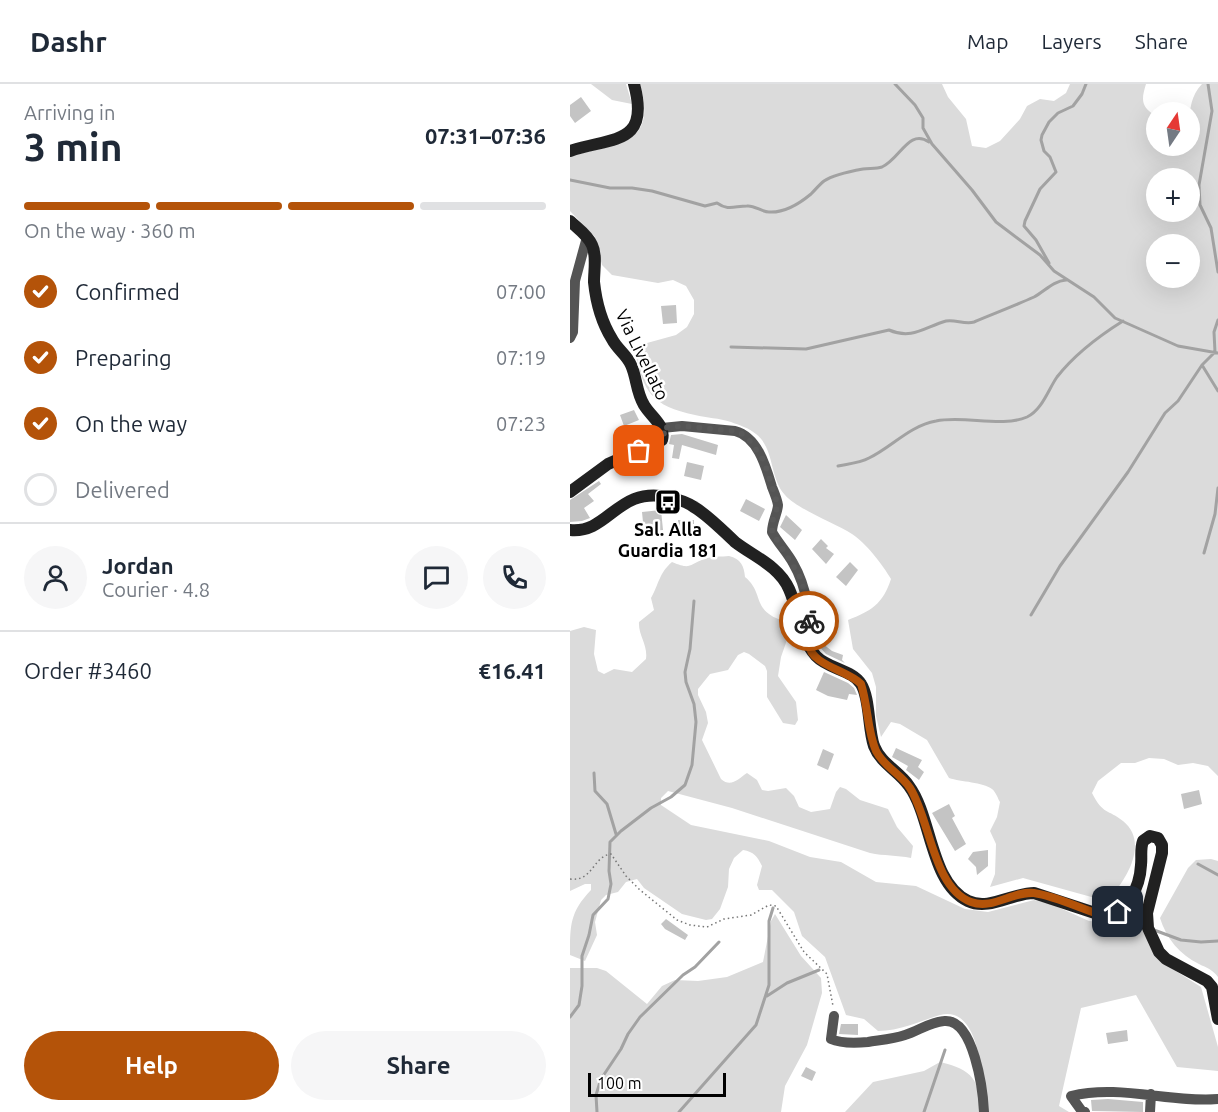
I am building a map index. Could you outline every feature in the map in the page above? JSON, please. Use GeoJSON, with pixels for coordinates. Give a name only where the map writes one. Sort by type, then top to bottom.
{"type":"FeatureCollection","features":[{"type":"Feature","properties":{"kind":"main road"},"geometry":{"type":"LineString","coordinates":[[570,151],[610,142],[628,134],[636,121],[638,112],[634,84]]}},
{"type":"Feature","properties":{"kind":"main road"},"geometry":{"type":"LineString","coordinates":[[570,221],[587,237]]}},
{"type":"Feature","properties":{"kind":"main road","name":"Via Livellato"},"geometry":{"type":"LineString","coordinates":[[570,492],[608,464],[662,440],[664,434],[662,428],[644,406],[636,388],[631,366],[612,340],[605,325],[594,283],[593,247],[587,237]]}},
{"type":"Feature","properties":{"kind":"main road"},"geometry":{"type":"LineString","coordinates":[[570,530],[587,529],[621,505],[642,496],[668,496],[693,506],[774,569],[789,589],[809,647],[822,662],[850,675],[861,684],[873,742],[878,754],[885,764],[909,786],[923,815],[932,850],[941,870],[956,892],[968,901],[984,904],[1034,893],[1110,916],[1125,906],[1137,886],[1142,865],[1143,841],[1150,836],[1158,838],[1162,845],[1162,854],[1148,913],[1148,928],[1159,952],[1166,959],[1207,981],[1212,987],[1218,1019]]}},
{"type":"Feature","properties":{"kind":"street"},"geometry":{"type":"LineString","coordinates":[[570,338],[573,332],[575,281],[587,237]]}},
{"type":"Feature","properties":{"kind":"street"},"geometry":{"type":"LineString","coordinates":[[662,428],[682,426],[735,431],[741,433],[757,449],[764,461],[778,506],[773,518],[772,532],[795,566],[807,600],[809,647]]}},
{"type":"Feature","properties":{"kind":"street"},"geometry":{"type":"LineString","coordinates":[[834,1016],[831,1039],[836,1041],[884,1040],[907,1035],[946,1020],[954,1023],[968,1037],[971,1045],[980,1077],[984,1112]]}},
{"type":"Feature","properties":{"kind":"street"},"geometry":{"type":"LineString","coordinates":[[1085,1112],[1071,1096],[1117,1092],[1151,1094],[1196,1101],[1218,1099]]}},
{"type":"Feature","properties":{"kind":"street"},"geometry":{"type":"LineString","coordinates":[[1150,1112],[1151,1094]]}},
{"type":"Feature","properties":{"kind":"path"},"geometry":{"type":"LineString","coordinates":[[570,879],[576,880],[586,876],[603,857],[611,854],[626,876],[640,890],[677,920],[696,927],[707,927],[724,919],[751,915],[769,905],[776,906],[808,957],[818,963],[827,974],[833,999],[834,1016]]}},
{"type":"Feature","properties":{"kind":"shaded area"},"geometry":{"type":"Polygon","coordinates":[[[591,84],[626,84],[632,104],[612,100],[591,84]]]}},
{"type":"Feature","properties":{"kind":"shaded area"},"geometry":{"type":"Polygon","coordinates":[[[640,84],[942,84],[948,97],[966,119],[972,146],[986,148],[1000,141],[1020,119],[1027,106],[1040,99],[1054,101],[1066,93],[1070,84],[1146,84],[1143,94],[1146,108],[1146,156],[1200,156],[1200,102],[1192,102],[1193,97],[1202,84],[1218,84],[1218,776],[1208,766],[1193,763],[1178,765],[1164,759],[1149,758],[1135,763],[1121,763],[1098,781],[1092,793],[1096,800],[1103,808],[1123,821],[1131,830],[1134,839],[1133,860],[1123,880],[1110,897],[1095,898],[1023,878],[990,887],[995,874],[996,844],[990,831],[997,817],[1000,802],[995,792],[983,785],[949,778],[927,740],[900,724],[891,722],[881,737],[876,716],[876,687],[872,673],[853,649],[848,620],[870,610],[884,595],[891,579],[883,567],[857,538],[798,505],[785,495],[776,480],[766,447],[753,432],[726,421],[669,407],[659,402],[646,387],[635,351],[647,343],[676,335],[687,327],[694,314],[694,300],[686,286],[673,280],[658,283],[612,275],[602,265],[595,237],[570,211],[570,157],[629,139],[638,131],[643,120],[644,105],[640,84]]]}},
{"type":"Feature","properties":{"kind":"shaded area"},"geometry":{"type":"Polygon","coordinates":[[[729,556],[741,564],[745,577],[754,587],[765,610],[773,617],[788,622],[789,634],[781,657],[778,676],[796,702],[798,720],[795,725],[783,723],[767,697],[765,666],[749,654],[744,652],[738,655],[728,670],[710,674],[698,689],[708,723],[702,740],[721,779],[731,783],[747,773],[757,780],[762,790],[786,788],[794,796],[799,807],[811,812],[830,809],[840,787],[846,789],[860,800],[888,809],[897,827],[913,846],[911,858],[870,853],[732,808],[668,791],[661,798],[661,805],[691,825],[769,841],[810,857],[841,862],[876,882],[916,886],[965,909],[988,912],[1034,900],[1051,904],[1089,921],[1139,925],[1160,961],[1201,987],[1218,1047],[1218,1071],[1177,1067],[1136,995],[1081,1008],[1059,1106],[1069,1112],[986,1112],[978,1050],[964,1022],[954,1015],[940,1015],[902,1028],[878,1031],[864,1019],[846,1015],[825,957],[802,936],[794,912],[772,890],[759,890],[757,885],[762,866],[755,855],[743,850],[734,858],[729,869],[728,887],[720,909],[712,919],[706,920],[682,914],[644,888],[637,879],[626,882],[618,892],[606,895],[601,900],[595,922],[597,935],[585,961],[570,955],[570,935],[575,912],[591,890],[591,884],[585,884],[570,891],[570,631],[584,627],[596,630],[594,654],[598,671],[604,674],[614,669],[632,672],[646,659],[646,649],[639,622],[654,610],[651,598],[668,566],[672,562],[686,566],[707,558],[729,556]]]}},
{"type":"Feature","properties":{"kind":"shaded area"},"geometry":{"type":"Polygon","coordinates":[[[1196,860],[1218,861],[1218,977],[1211,970],[1180,951],[1170,939],[1160,918],[1188,868],[1196,860]]]}},
{"type":"Feature","properties":{"kind":"shaded area"},"geometry":{"type":"Polygon","coordinates":[[[775,914],[801,956],[821,978],[822,993],[807,1045],[785,1086],[781,1112],[570,1112],[570,968],[597,968],[606,971],[647,1004],[662,986],[675,980],[698,981],[727,977],[763,962],[771,921],[775,914]]]}},
{"type":"Feature","properties":{"kind":"shaded area"},"geometry":{"type":"Polygon","coordinates":[[[940,1062],[960,1069],[972,1078],[978,1091],[981,1112],[845,1112],[873,1082],[924,1071],[940,1062]]]}},
{"type":"Feature","properties":{"kind":"building"},"geometry":{"type":"Polygon","coordinates":[[[581,97],[591,111],[575,123],[570,116],[570,105],[581,97]]]}},
{"type":"Feature","properties":{"kind":"building"},"geometry":{"type":"Polygon","coordinates":[[[676,305],[677,323],[663,324],[661,306],[676,305]]]}},
{"type":"Feature","properties":{"kind":"building"},"geometry":{"type":"Polygon","coordinates":[[[634,410],[639,420],[624,426],[620,415],[634,410]]]}},
{"type":"Feature","properties":{"kind":"building"},"geometry":{"type":"Polygon","coordinates":[[[682,434],[718,445],[716,455],[682,445],[679,459],[672,458],[674,445],[669,444],[671,435],[682,434]]]}},
{"type":"Feature","properties":{"kind":"building"},"geometry":{"type":"Polygon","coordinates":[[[687,462],[704,466],[701,480],[684,476],[687,462]]]}},
{"type":"Feature","properties":{"kind":"building"},"geometry":{"type":"Polygon","coordinates":[[[599,481],[601,484],[588,494],[594,501],[584,508],[590,518],[570,522],[570,500],[599,481]]]}},
{"type":"Feature","properties":{"kind":"building"},"geometry":{"type":"Polygon","coordinates":[[[746,499],[765,509],[759,521],[740,511],[746,499]]]}},
{"type":"Feature","properties":{"kind":"building"},"geometry":{"type":"Polygon","coordinates":[[[661,510],[663,530],[644,532],[642,512],[661,510]]]}},
{"type":"Feature","properties":{"kind":"building"},"geometry":{"type":"Polygon","coordinates":[[[786,515],[802,530],[795,540],[780,527],[786,515]]]}},
{"type":"Feature","properties":{"kind":"building"},"geometry":{"type":"Polygon","coordinates":[[[678,520],[694,520],[694,538],[678,538],[678,520]]]}},
{"type":"Feature","properties":{"kind":"building"},"geometry":{"type":"Polygon","coordinates":[[[821,539],[828,546],[826,548],[834,554],[826,564],[812,549],[821,539]]]}},
{"type":"Feature","properties":{"kind":"building"},"geometry":{"type":"Polygon","coordinates":[[[850,562],[858,570],[846,586],[836,577],[850,562]]]}},
{"type":"Feature","properties":{"kind":"building"},"geometry":{"type":"Polygon","coordinates":[[[818,640],[832,651],[843,655],[842,660],[845,663],[826,654],[817,644],[818,640]]]}},
{"type":"Feature","properties":{"kind":"building"},"geometry":{"type":"Polygon","coordinates":[[[824,672],[848,683],[857,695],[849,694],[847,700],[828,696],[816,690],[824,672]]]}},
{"type":"Feature","properties":{"kind":"building"},"geometry":{"type":"Polygon","coordinates":[[[896,748],[922,760],[918,767],[924,772],[919,780],[906,770],[908,766],[892,757],[896,748]]]}},
{"type":"Feature","properties":{"kind":"building"},"geometry":{"type":"Polygon","coordinates":[[[823,749],[834,754],[828,770],[817,765],[823,749]]]}},
{"type":"Feature","properties":{"kind":"building"},"geometry":{"type":"Polygon","coordinates":[[[1199,790],[1202,804],[1184,809],[1181,794],[1199,790]]]}},
{"type":"Feature","properties":{"kind":"building"},"geometry":{"type":"Polygon","coordinates":[[[949,804],[955,816],[952,818],[966,844],[955,851],[932,813],[949,804]]]}},
{"type":"Feature","properties":{"kind":"building"},"geometry":{"type":"Polygon","coordinates":[[[988,850],[988,866],[977,875],[976,867],[968,859],[973,852],[988,850]]]}},
{"type":"Feature","properties":{"kind":"building"},"geometry":{"type":"Polygon","coordinates":[[[666,919],[688,935],[685,940],[665,929],[661,924],[666,919]]]}},
{"type":"Feature","properties":{"kind":"building"},"geometry":{"type":"Polygon","coordinates":[[[841,1024],[858,1024],[858,1035],[839,1034],[841,1024]]]}},
{"type":"Feature","properties":{"kind":"building"},"geometry":{"type":"Polygon","coordinates":[[[1127,1030],[1128,1041],[1108,1044],[1106,1033],[1127,1030]]]}},
{"type":"Feature","properties":{"kind":"building"},"geometry":{"type":"Polygon","coordinates":[[[806,1067],[816,1072],[812,1081],[801,1076],[806,1067]]]}},
{"type":"Feature","properties":{"kind":"building"},"geometry":{"type":"Polygon","coordinates":[[[1091,1100],[1143,1102],[1143,1112],[1092,1111],[1091,1100]]]}},
{"type":"Feature","properties":{"kind":"waterway"},"geometry":{"type":"LineString","coordinates":[[895,84],[915,105],[923,118],[923,128],[932,144],[996,222],[1040,255],[1054,271],[1094,297],[1115,318],[1178,346],[1218,353]]}},
{"type":"Feature","properties":{"kind":"waterway"},"geometry":{"type":"LineString","coordinates":[[1049,263],[1036,240],[1024,226],[1040,189],[1056,172],[1050,157],[1044,151],[1042,135],[1049,122],[1058,113],[1073,106],[1086,84]]}},
{"type":"Feature","properties":{"kind":"waterway"},"geometry":{"type":"LineString","coordinates":[[1208,84],[1212,111],[1199,185],[1200,205],[1211,228],[1218,272]]}},
{"type":"Feature","properties":{"kind":"waterway"},"geometry":{"type":"LineString","coordinates":[[570,180],[610,188],[652,191],[705,206],[717,203],[728,207],[750,206],[766,212],[775,212],[796,204],[832,177],[882,167],[910,142],[916,139],[929,142]]}},
{"type":"Feature","properties":{"kind":"waterway"},"geometry":{"type":"LineString","coordinates":[[731,347],[806,349],[889,330],[905,334],[918,332],[946,321],[971,323],[1034,297],[1053,284],[1066,280]]}},
{"type":"Feature","properties":{"kind":"waterway"},"geometry":{"type":"LineString","coordinates":[[1031,615],[1060,566],[1128,472],[1165,413],[1178,401],[1202,365],[1215,352],[1214,332],[1218,320]]}},
{"type":"Feature","properties":{"kind":"waterway"},"geometry":{"type":"LineString","coordinates":[[838,466],[865,460],[917,427],[936,421],[959,419],[995,422],[1027,417],[1037,410],[1057,377],[1079,353],[1123,321]]}},
{"type":"Feature","properties":{"kind":"waterway"},"geometry":{"type":"LineString","coordinates":[[1202,365],[1218,391]]}},
{"type":"Feature","properties":{"kind":"waterway"},"geometry":{"type":"LineString","coordinates":[[1204,553],[1215,514],[1218,488]]}},
{"type":"Feature","properties":{"kind":"waterway"},"geometry":{"type":"LineString","coordinates":[[570,1017],[579,1005],[582,986],[582,956],[593,915],[608,899],[611,884],[610,842],[651,808],[671,797],[685,785],[692,765],[696,722],[694,704],[685,672],[690,649],[694,601]]}},
{"type":"Feature","properties":{"kind":"waterway"},"geometry":{"type":"LineString","coordinates":[[594,773],[595,791],[607,804],[616,834]]}},
{"type":"Feature","properties":{"kind":"waterway"},"geometry":{"type":"LineString","coordinates":[[1198,864],[1218,875]]}},
{"type":"Feature","properties":{"kind":"waterway"},"geometry":{"type":"LineString","coordinates":[[679,1112],[756,1025],[769,985],[769,921],[773,908]]}},
{"type":"Feature","properties":{"kind":"waterway"},"geometry":{"type":"LineString","coordinates":[[1154,930],[1181,940],[1218,941]]}},
{"type":"Feature","properties":{"kind":"waterway"},"geometry":{"type":"LineString","coordinates":[[597,1112],[596,1095],[601,1079],[640,1017],[719,942]]}},
{"type":"Feature","properties":{"kind":"waterway"},"geometry":{"type":"LineString","coordinates":[[767,996],[787,983],[819,970]]}},
{"type":"Feature","properties":{"kind":"waterway"},"geometry":{"type":"LineString","coordinates":[[924,1112],[945,1050]]}},
{"type":"Feature","properties":{"kind":"way so far"},"geometry":{"type":"LineString","coordinates":[[639,451],[662,440],[664,434],[662,428],[682,426],[735,431],[749,440],[764,461],[778,506],[773,518],[772,532],[790,557],[800,577],[807,600],[809,621]]}},
{"type":"Feature","properties":{"kind":"place","name":"Sal. Alla Guardia 181"},"geometry":{"type":"Point","coordinates":[668,502]}},
{"type":"Feature","properties":{"kind":"route"},"geometry":{"type":"LineString","coordinates":[[809,621],[809,647],[816,656],[830,667],[850,675],[861,684],[873,742],[878,754],[885,764],[909,786],[923,815],[932,850],[941,870],[956,892],[976,904],[994,903],[1011,896],[1034,893],[1104,916],[1118,912]]}}]}
